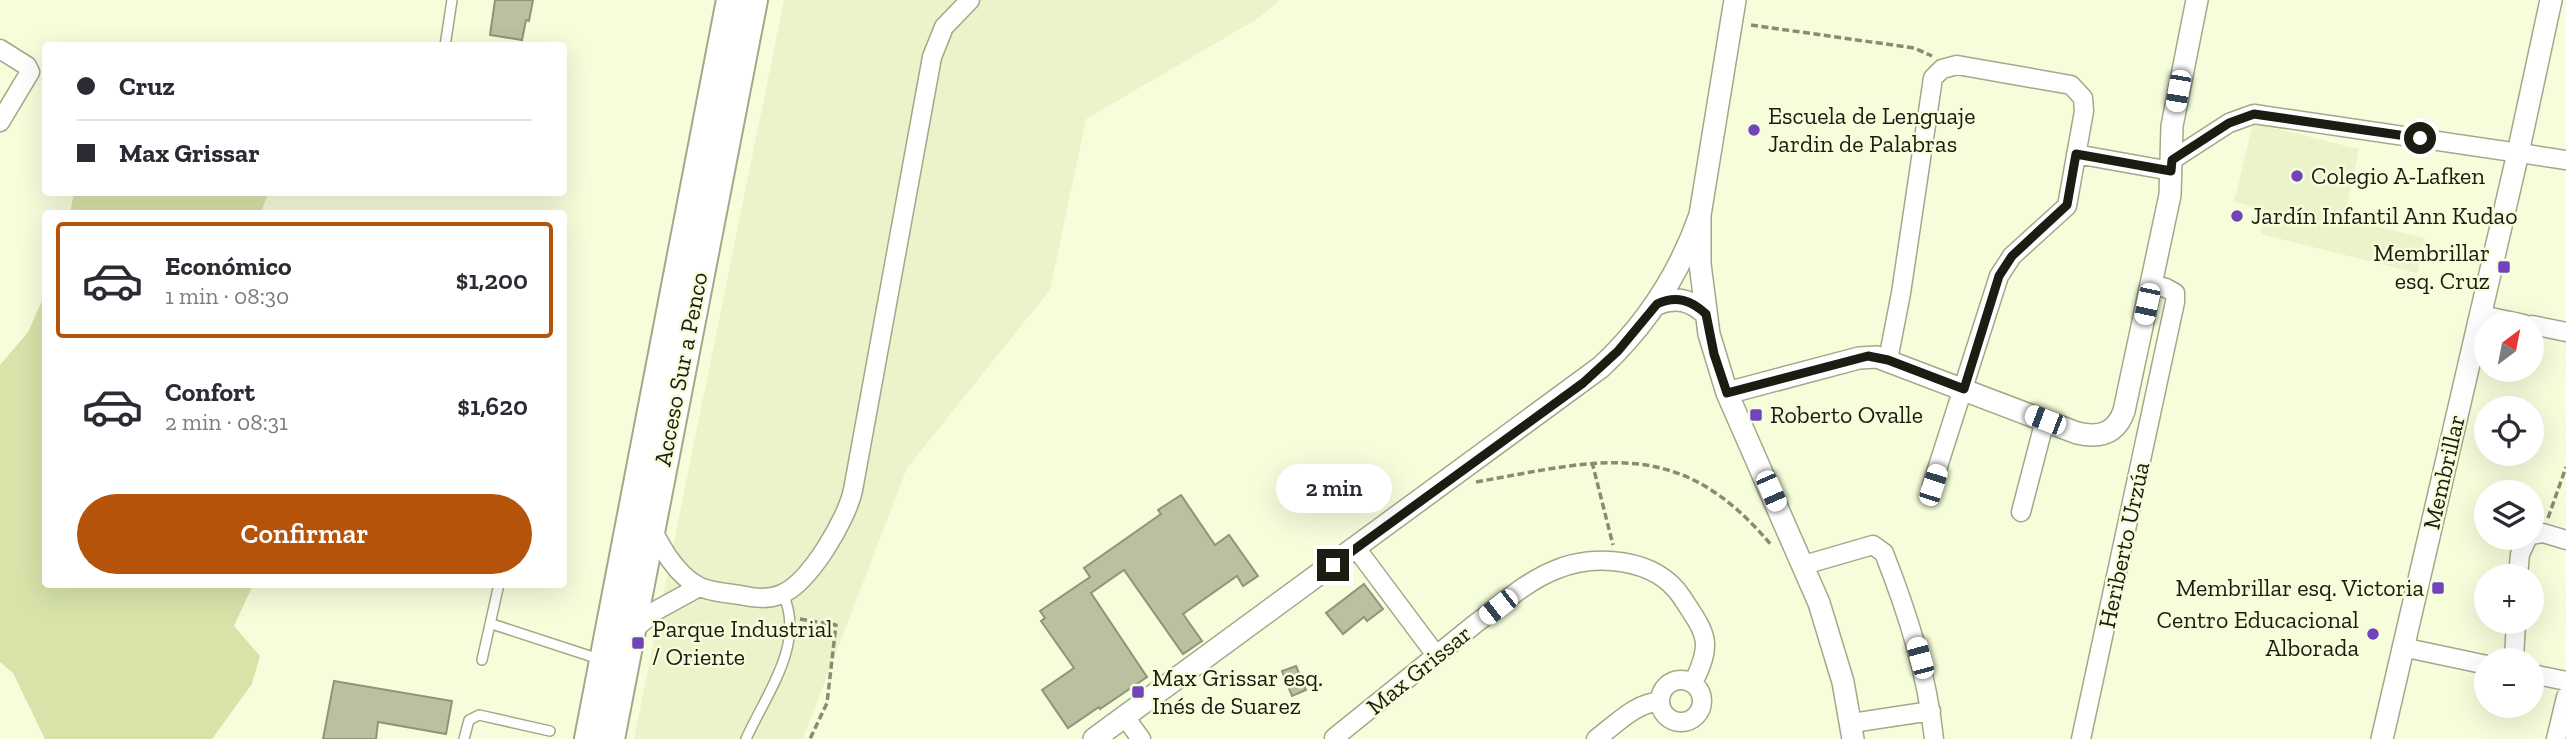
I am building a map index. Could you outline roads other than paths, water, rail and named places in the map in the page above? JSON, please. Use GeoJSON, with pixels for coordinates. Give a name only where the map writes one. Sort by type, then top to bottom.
{"type":"FeatureCollection","features":[{"type":"Feature","properties":{"kind":"main road","name":"Acceso Sur a Penco"},"geometry":{"type":"LineString","coordinates":[[589,739],[731,0]]}},
{"type":"Feature","properties":{"kind":"main road","name":"Acceso Sur a Penco"},"geometry":{"type":"LineString","coordinates":[[610,739],[753,0]]}},
{"type":"Feature","properties":{"kind":"street"},"geometry":{"type":"LineString","coordinates":[[651,527],[670,560],[699,587],[754,598],[783,594],[806,575],[835,533],[851,500],[932,57],[944,27],[970,0]]}},
{"type":"Feature","properties":{"kind":"street"},"geometry":{"type":"LineString","coordinates":[[1735,0],[1700,215],[1700,264],[1714,354],[1727,393],[1804,565],[1833,642],[1852,731],[1931,711]]}},
{"type":"Feature","properties":{"kind":"street"},"geometry":{"type":"LineString","coordinates":[[1727,393],[1859,358],[1877,357],[2077,433],[2096,436],[2117,426],[2124,411],[2170,195],[2172,126],[2197,0]]}},
{"type":"Feature","properties":{"kind":"street","name":"Membrillar"},"geometry":{"type":"LineString","coordinates":[[2482,312],[2551,0]]}},
{"type":"Feature","properties":{"kind":"street"},"geometry":{"type":"LineString","coordinates":[[0,49],[27,66],[30,72],[0,122]]}},
{"type":"Feature","properties":{"kind":"street"},"geometry":{"type":"LineString","coordinates":[[1888,360],[1901,293],[1931,85],[1942,69],[1957,65],[2071,85],[2080,93],[2084,104],[2067,205],[2012,256],[1999,276],[1933,485]]}},
{"type":"Feature","properties":{"kind":"street"},"geometry":{"type":"LineString","coordinates":[[2076,154],[2172,166],[2229,123],[2254,114],[2566,160]]}},
{"type":"Feature","properties":{"kind":"street"},"geometry":{"type":"LineString","coordinates":[[1094,739],[1583,383],[1618,351],[1657,304],[1682,261],[1700,215]]}},
{"type":"Feature","properties":{"kind":"street","name":"Heriberto Urzúa"},"geometry":{"type":"LineString","coordinates":[[2081,739],[2175,302],[2175,293],[2151,284]]}},
{"type":"Feature","properties":{"kind":"street"},"geometry":{"type":"LineString","coordinates":[[1657,304],[1665,300],[1682,299],[1691,302],[1706,314]]}},
{"type":"Feature","properties":{"kind":"street"},"geometry":{"type":"LineString","coordinates":[[2544,328],[2566,332]]}},
{"type":"Feature","properties":{"kind":"street"},"geometry":{"type":"LineString","coordinates":[[2138,343],[2166,350]]}},
{"type":"Feature","properties":{"kind":"street","name":"Membrillar"},"geometry":{"type":"LineString","coordinates":[[2382,739],[2474,344]]}},
{"type":"Feature","properties":{"kind":"street"},"geometry":{"type":"LineString","coordinates":[[2021,512],[2045,420]]}},
{"type":"Feature","properties":{"kind":"street"},"geometry":{"type":"LineString","coordinates":[[2544,536],[2566,540]]}},
{"type":"Feature","properties":{"kind":"street"},"geometry":{"type":"LineString","coordinates":[[1804,565],[1867,546],[1873,545],[1882,549],[1913,633],[1931,711],[1934,739]]}},
{"type":"Feature","properties":{"kind":"street"},"geometry":{"type":"LineString","coordinates":[[1356,548],[1436,655]]}},
{"type":"Feature","properties":{"kind":"street","name":"Max Grissar"},"geometry":{"type":"LineString","coordinates":[[1334,738],[1519,591],[1553,571],[1583,562],[1618,563],[1653,571],[1671,584],[1703,633],[1707,649],[1693,683]]}},
{"type":"Feature","properties":{"kind":"street"},"geometry":{"type":"LineString","coordinates":[[631,633],[657,610],[699,587]]}},
{"type":"Feature","properties":{"kind":"street"},"geometry":{"type":"LineString","coordinates":[[2402,647],[2474,662]]}},
{"type":"Feature","properties":{"kind":"street"},"geometry":{"type":"LineString","coordinates":[[2544,676],[2566,681]]}},
{"type":"Feature","properties":{"kind":"street"},"geometry":{"type":"LineString","coordinates":[[1678,680],[1693,683],[1702,696],[1702,706],[1685,731],[1663,713],[1660,702],[1662,692],[1668,684],[1678,680]]}},
{"type":"Feature","properties":{"kind":"street"},"geometry":{"type":"LineString","coordinates":[[2556,739],[2566,697]]}},
{"type":"Feature","properties":{"kind":"street"},"geometry":{"type":"LineString","coordinates":[[1596,739],[1638,708],[1660,702]]}},
{"type":"Feature","properties":{"kind":"street"},"geometry":{"type":"LineString","coordinates":[[1125,716],[1141,739]]}},
{"type":"Feature","properties":{"kind":"lane"},"geometry":{"type":"LineString","coordinates":[[446,42],[452,0]]}},
{"type":"Feature","properties":{"kind":"lane"},"geometry":{"type":"LineString","coordinates":[[482,660],[498,588]]}},
{"type":"Feature","properties":{"kind":"lane"},"geometry":{"type":"LineString","coordinates":[[746,739],[790,641],[791,617],[783,594]]}},
{"type":"Feature","properties":{"kind":"lane"},"geometry":{"type":"LineString","coordinates":[[492,624],[604,661]]}},
{"type":"Feature","properties":{"kind":"lane"},"geometry":{"type":"LineString","coordinates":[[464,739],[467,723],[475,716],[550,731]]}},
{"type":"Feature","properties":{"kind":"place","name":"Escuela de Lenguaje Jardin de Palabras"},"geometry":{"type":"Point","coordinates":[1754,130]}},
{"type":"Feature","properties":{"kind":"place","name":"Colegio A-Lafken"},"geometry":{"type":"Point","coordinates":[2297,176]}},
{"type":"Feature","properties":{"kind":"place","name":"Jardín Infantil Ann Kudao"},"geometry":{"type":"Point","coordinates":[2237,216]}},
{"type":"Feature","properties":{"kind":"place","name":"Membrillar esq. Cruz"},"geometry":{"type":"Point","coordinates":[2504,267]}},
{"type":"Feature","properties":{"kind":"place","name":"Roberto Ovalle"},"geometry":{"type":"Point","coordinates":[1756,415]}},
{"type":"Feature","properties":{"kind":"place","name":"Membrillar esq. Victoria"},"geometry":{"type":"Point","coordinates":[2438,588]}},
{"type":"Feature","properties":{"kind":"place","name":"Centro Educacional Alborada"},"geometry":{"type":"Point","coordinates":[2373,634]}},
{"type":"Feature","properties":{"kind":"place","name":"Parque Industrial / Oriente"},"geometry":{"type":"Point","coordinates":[638,643]}},
{"type":"Feature","properties":{"kind":"place","name":"Max Grissar esq. Inés de Suarez"},"geometry":{"type":"Point","coordinates":[1138,692]}}]}
